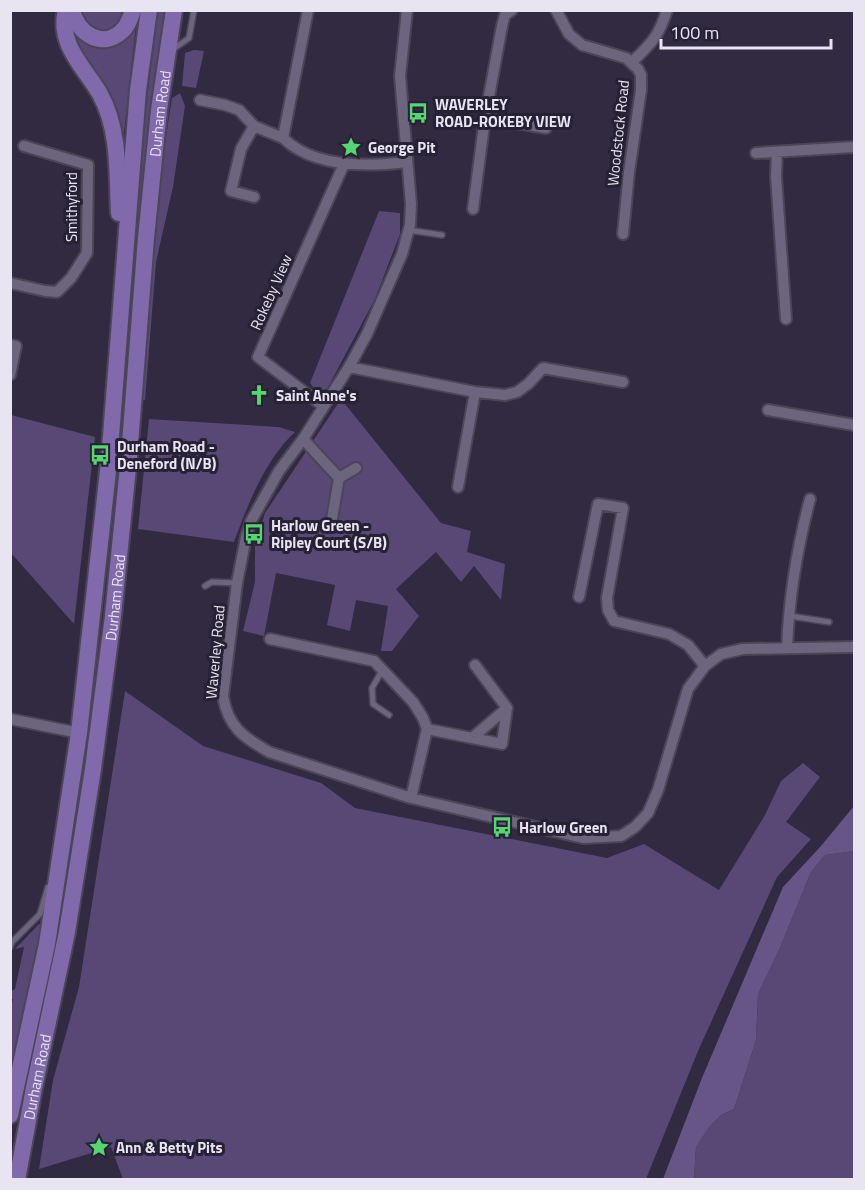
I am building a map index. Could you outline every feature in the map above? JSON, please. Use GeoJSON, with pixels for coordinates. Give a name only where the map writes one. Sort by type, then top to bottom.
{"type":"FeatureCollection","features":[{"type":"Feature","properties":{"kind":"main road"},"geometry":{"type":"LineString","coordinates":[[66,10],[64,22],[68,42],[80,65],[100,93],[112,127],[115,142],[123,277]]}},
{"type":"Feature","properties":{"kind":"main road"},"geometry":{"type":"LineString","coordinates":[[72,10],[74,21],[79,28],[99,39],[106,39],[121,32],[127,25],[133,10]]}},
{"type":"Feature","properties":{"kind":"main road","name":"Durham Road"},"geometry":{"type":"LineString","coordinates":[[10,1115],[47,944],[79,733],[109,462],[138,90],[149,10]]}},
{"type":"Feature","properties":{"kind":"main road","name":"Durham Road"},"geometry":{"type":"LineString","coordinates":[[17,1179],[67,932],[95,757],[113,616],[129,457],[146,238],[159,110],[174,10]]}},
{"type":"Feature","properties":{"kind":"street"},"geometry":{"type":"LineString","coordinates":[[283,138],[308,10]]}},
{"type":"Feature","properties":{"kind":"street","name":"Waverley Road"},"geometry":{"type":"LineString","coordinates":[[407,10],[400,76],[411,204],[408,230],[398,264],[367,334],[349,367],[303,439],[257,506],[246,537],[237,583],[223,696],[226,712],[235,728],[249,741],[269,752],[411,798],[583,838],[621,836],[635,827],[648,813],[658,790],[688,689],[705,666],[721,654],[743,649],[855,647]]}},
{"type":"Feature","properties":{"kind":"street"},"geometry":{"type":"LineString","coordinates":[[473,209],[485,118],[502,26],[505,15],[512,10]]}},
{"type":"Feature","properties":{"kind":"street","name":"Woodstock Road"},"geometry":{"type":"LineString","coordinates":[[556,10],[569,34],[582,45],[626,58],[632,62],[641,75],[623,234]]}},
{"type":"Feature","properties":{"kind":"street"},"geometry":{"type":"LineString","coordinates":[[632,62],[656,39],[667,10]]}},
{"type":"Feature","properties":{"kind":"street"},"geometry":{"type":"LineString","coordinates":[[200,100],[239,110],[254,126],[283,138],[295,150],[322,160],[344,164],[406,162]]}},
{"type":"Feature","properties":{"kind":"street"},"geometry":{"type":"LineString","coordinates":[[485,118],[546,128]]}},
{"type":"Feature","properties":{"kind":"street"},"geometry":{"type":"LineString","coordinates":[[254,126],[241,149],[231,191],[254,197]]}},
{"type":"Feature","properties":{"kind":"street","name":"Smithyford"},"geometry":{"type":"LineString","coordinates":[[10,283],[57,292],[71,279],[87,253],[88,165],[24,146]]}},
{"type":"Feature","properties":{"kind":"street"},"geometry":{"type":"LineString","coordinates":[[756,153],[855,147]]}},
{"type":"Feature","properties":{"kind":"street"},"geometry":{"type":"LineString","coordinates":[[777,152],[776,176],[786,319]]}},
{"type":"Feature","properties":{"kind":"street","name":"Rokeby View"},"geometry":{"type":"LineString","coordinates":[[323,406],[258,357],[344,164]]}},
{"type":"Feature","properties":{"kind":"street"},"geometry":{"type":"LineString","coordinates":[[10,345],[16,346],[10,375]]}},
{"type":"Feature","properties":{"kind":"street"},"geometry":{"type":"LineString","coordinates":[[349,367],[475,392],[505,395],[517,392],[543,368],[623,382]]}},
{"type":"Feature","properties":{"kind":"street"},"geometry":{"type":"LineString","coordinates":[[458,487],[475,392]]}},
{"type":"Feature","properties":{"kind":"street"},"geometry":{"type":"LineString","coordinates":[[768,410],[855,425]]}},
{"type":"Feature","properties":{"kind":"street"},"geometry":{"type":"LineString","coordinates":[[303,439],[339,478]]}},
{"type":"Feature","properties":{"kind":"street"},"geometry":{"type":"LineString","coordinates":[[339,478],[357,468]]}},
{"type":"Feature","properties":{"kind":"street"},"geometry":{"type":"LineString","coordinates":[[332,519],[339,478]]}},
{"type":"Feature","properties":{"kind":"street"},"geometry":{"type":"LineString","coordinates":[[788,648],[788,615],[802,528],[810,499]]}},
{"type":"Feature","properties":{"kind":"street"},"geometry":{"type":"LineString","coordinates":[[579,597],[598,504],[623,508],[607,598],[608,610],[614,621],[669,634],[688,645],[705,666]]}},
{"type":"Feature","properties":{"kind":"street"},"geometry":{"type":"LineString","coordinates":[[270,639],[374,661],[413,702],[427,729],[411,798]]}},
{"type":"Feature","properties":{"kind":"street"},"geometry":{"type":"LineString","coordinates":[[427,729],[502,744],[507,708],[475,665]]}},
{"type":"Feature","properties":{"kind":"street"},"geometry":{"type":"LineString","coordinates":[[472,738],[507,708]]}},
{"type":"Feature","properties":{"kind":"street"},"geometry":{"type":"LineString","coordinates":[[10,718],[79,733]]}},
{"type":"Feature","properties":{"kind":"lane"},"geometry":{"type":"LineString","coordinates":[[168,52],[189,38],[194,10]]}},
{"type":"Feature","properties":{"kind":"lane"},"geometry":{"type":"LineString","coordinates":[[408,230],[442,235]]}},
{"type":"Feature","properties":{"kind":"lane"},"geometry":{"type":"LineString","coordinates":[[205,586],[212,582],[237,583]]}},
{"type":"Feature","properties":{"kind":"lane"},"geometry":{"type":"LineString","coordinates":[[788,615],[829,622]]}},
{"type":"Feature","properties":{"kind":"lane"},"geometry":{"type":"LineString","coordinates":[[383,669],[372,688],[373,704],[389,715]]}},
{"type":"Feature","properties":{"kind":"lane"},"geometry":{"type":"LineString","coordinates":[[10,947],[12,942],[40,914],[63,840]]}},
{"type":"Feature","properties":{"kind":"shaded area"},"geometry":{"type":"Polygon","coordinates":[[[80,10],[122,11],[119,25],[100,31],[87,23],[80,10]]]}},
{"type":"Feature","properties":{"kind":"shaded area"},"geometry":{"type":"Polygon","coordinates":[[[158,11],[169,11],[134,267],[142,138],[158,11]]]}},
{"type":"Feature","properties":{"kind":"shaded area"},"geometry":{"type":"Polygon","coordinates":[[[72,26],[125,37],[136,26],[124,132],[121,134],[79,54],[72,26]]]}},
{"type":"Feature","properties":{"kind":"shaded area"},"geometry":{"type":"Polygon","coordinates":[[[194,50],[204,51],[196,88],[182,86],[185,53],[194,50]]]}},
{"type":"Feature","properties":{"kind":"shaded area"},"geometry":{"type":"Polygon","coordinates":[[[180,93],[185,106],[173,187],[156,262],[145,400],[141,400],[161,173],[172,98],[180,93]]]}},
{"type":"Feature","properties":{"kind":"shaded area"},"geometry":{"type":"Polygon","coordinates":[[[379,211],[400,213],[400,234],[375,299],[327,389],[316,391],[310,383],[379,211]]]}},
{"type":"Feature","properties":{"kind":"shaded area"},"geometry":{"type":"Polygon","coordinates":[[[341,399],[441,523],[471,531],[467,552],[505,564],[501,600],[474,566],[461,582],[436,552],[396,589],[419,616],[392,651],[381,651],[388,606],[356,600],[350,631],[327,625],[335,585],[276,573],[264,636],[243,631],[255,582],[255,546],[265,513],[341,399]]]}},
{"type":"Feature","properties":{"kind":"shaded area"},"geometry":{"type":"Polygon","coordinates":[[[11,415],[95,437],[74,624],[11,553],[11,415]]]}},
{"type":"Feature","properties":{"kind":"shaded area"},"geometry":{"type":"Polygon","coordinates":[[[149,419],[279,427],[295,432],[284,443],[266,469],[234,542],[138,529],[149,419]]]}},
{"type":"Feature","properties":{"kind":"shaded area"},"geometry":{"type":"Polygon","coordinates":[[[125,691],[203,746],[321,783],[355,808],[607,858],[644,844],[719,890],[765,815],[781,781],[803,763],[820,777],[786,822],[811,839],[777,877],[698,1051],[646,1179],[123,1179],[111,1147],[39,1169],[53,1080],[79,987],[125,691]]]}},
{"type":"Feature","properties":{"kind":"shaded area"},"geometry":{"type":"Polygon","coordinates":[[[854,806],[854,851],[825,855],[811,872],[758,994],[756,1040],[734,1109],[721,1115],[710,1126],[696,1147],[694,1179],[663,1179],[702,1078],[783,887],[854,806]]]}},
{"type":"Feature","properties":{"kind":"shaded area"},"geometry":{"type":"Polygon","coordinates":[[[854,851],[854,1179],[694,1180],[696,1147],[710,1126],[721,1115],[734,1109],[756,1040],[758,994],[811,872],[825,855],[854,851]]]}},
{"type":"Feature","properties":{"kind":"shaded area"},"geometry":{"type":"Polygon","coordinates":[[[39,924],[43,926],[11,1076],[10,1010],[13,999],[11,999],[11,991],[15,989],[24,947],[15,949],[39,924]]]}},
{"type":"Feature","properties":{"kind":"place","name":"WAVERLEY ROAD-ROKEBY VIEW"},"geometry":{"type":"Point","coordinates":[418,113]}},
{"type":"Feature","properties":{"kind":"place","name":"George Pit"},"geometry":{"type":"Point","coordinates":[351,147]}},
{"type":"Feature","properties":{"kind":"place","name":"Saint Anne's"},"geometry":{"type":"Point","coordinates":[259,395]}},
{"type":"Feature","properties":{"kind":"place","name":"Durham Road - Deneford (N/B)"},"geometry":{"type":"Point","coordinates":[100,455]}},
{"type":"Feature","properties":{"kind":"place","name":"Harlow Green - Ripley Court (S/B)"},"geometry":{"type":"Point","coordinates":[254,534]}},
{"type":"Feature","properties":{"kind":"place","name":"Harlow Green"},"geometry":{"type":"Point","coordinates":[502,827]}},
{"type":"Feature","properties":{"kind":"place","name":"Ann & Betty Pits"},"geometry":{"type":"Point","coordinates":[99,1147]}}]}
